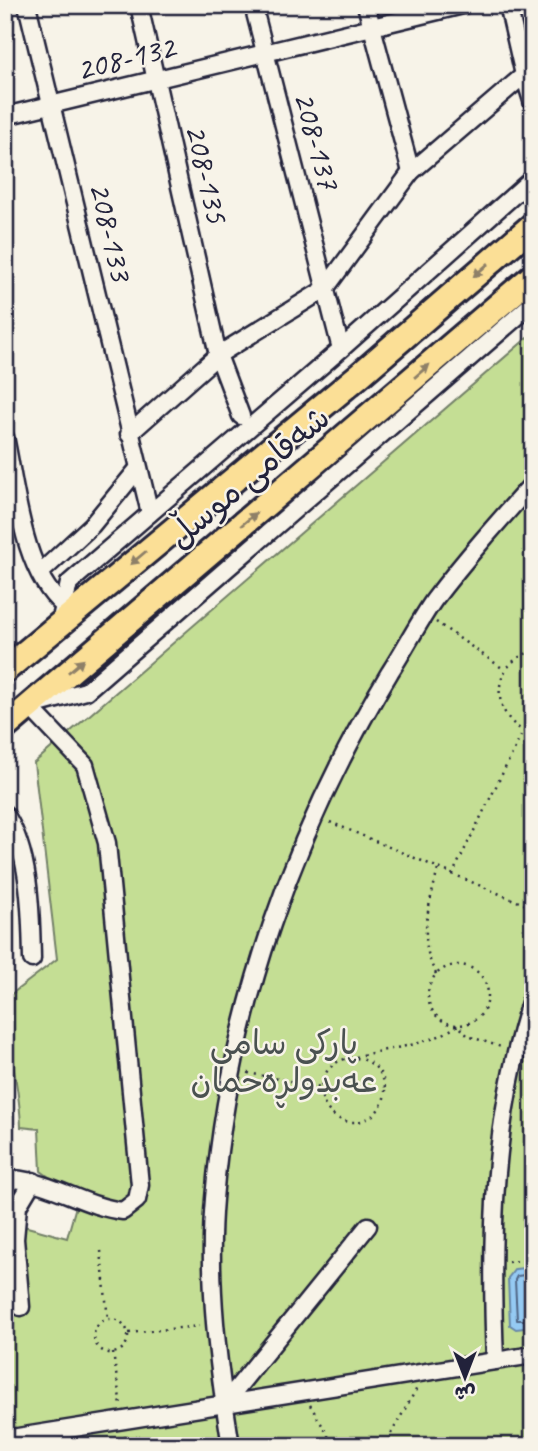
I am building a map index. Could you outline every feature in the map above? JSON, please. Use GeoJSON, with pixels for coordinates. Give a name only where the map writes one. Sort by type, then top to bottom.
{"type":"FeatureCollection","features":[{"type":"Feature","properties":{"kind":"highway","name":"شەقامی موسڵ"},"geometry":{"type":"LineString","coordinates":[[5,670],[62,614],[361,374],[533,225]]}},
{"type":"Feature","properties":{"kind":"highway","name":"شەقامی موسڵ"},"geometry":{"type":"LineString","coordinates":[[5,727],[533,276]]}},
{"type":"Feature","properties":{"kind":"street","name":"208-133"},"geometry":{"type":"LineString","coordinates":[[27,5],[137,470],[150,513]]}},
{"type":"Feature","properties":{"kind":"street","name":"208-135"},"geometry":{"type":"LineString","coordinates":[[139,5],[218,355],[242,416]]}},
{"type":"Feature","properties":{"kind":"street","name":"208-137"},"geometry":{"type":"LineString","coordinates":[[253,5],[341,349]]}},
{"type":"Feature","properties":{"kind":"street"},"geometry":{"type":"LineString","coordinates":[[366,5],[411,172]]}},
{"type":"Feature","properties":{"kind":"street","name":"208-132"},"geometry":{"type":"LineString","coordinates":[[5,116],[463,5]]}},
{"type":"Feature","properties":{"kind":"street"},"geometry":{"type":"LineString","coordinates":[[508,5],[533,104]]}},
{"type":"Feature","properties":{"kind":"street"},"geometry":{"type":"LineString","coordinates":[[129,434],[218,355],[326,289],[411,172],[524,75]]}},
{"type":"Feature","properties":{"kind":"street"},"geometry":{"type":"LineString","coordinates":[[62,614],[69,583],[341,349],[533,178]]}},
{"type":"Feature","properties":{"kind":"street"},"geometry":{"type":"LineString","coordinates":[[5,1187],[13,1179],[33,1181],[104,1209],[123,1211],[137,1200],[140,1185],[107,843],[85,765],[29,706],[86,691],[533,303]]}},
{"type":"Feature","properties":{"kind":"street"},"geometry":{"type":"LineString","coordinates":[[5,437],[12,504],[43,584],[62,614]]}},
{"type":"Feature","properties":{"kind":"street"},"geometry":{"type":"LineString","coordinates":[[40,573],[92,525],[137,470]]}},
{"type":"Feature","properties":{"kind":"street"},"geometry":{"type":"LineString","coordinates":[[231,1446],[216,1324],[213,1200],[234,1069],[257,973],[282,894],[314,815],[369,708],[425,616],[533,483]]}},
{"type":"Feature","properties":{"kind":"street"},"geometry":{"type":"LineString","coordinates":[[5,814],[16,839],[31,899],[32,959]]}},
{"type":"Feature","properties":{"kind":"street"},"geometry":{"type":"LineString","coordinates":[[495,1361],[491,1264],[496,1163],[502,1114],[525,1055],[533,993]]}},
{"type":"Feature","properties":{"kind":"street"},"geometry":{"type":"LineString","coordinates":[[21,1307],[15,1239],[18,1206],[33,1181]]}},
{"type":"Feature","properties":{"kind":"street"},"geometry":{"type":"LineString","coordinates":[[224,1404],[368,1226]]}},
{"type":"Feature","properties":{"kind":"street"},"geometry":{"type":"LineString","coordinates":[[5,1439],[533,1355]]}},
{"type":"Feature","properties":{"kind":"path"},"geometry":{"type":"LineString","coordinates":[[425,616],[505,670]]}},
{"type":"Feature","properties":{"kind":"path"},"geometry":{"type":"LineString","coordinates":[[533,651],[513,660],[499,684],[502,712],[523,732],[533,735]]}},
{"type":"Feature","properties":{"kind":"path"},"geometry":{"type":"LineString","coordinates":[[452,875],[523,732]]}},
{"type":"Feature","properties":{"kind":"path"},"geometry":{"type":"LineString","coordinates":[[314,815],[533,908]]}},
{"type":"Feature","properties":{"kind":"path"},"geometry":{"type":"LineString","coordinates":[[437,974],[426,954],[426,933],[438,869]]}},
{"type":"Feature","properties":{"kind":"path"},"geometry":{"type":"LineString","coordinates":[[354,1058],[364,1060],[380,1074],[384,1095],[374,1113],[355,1122],[334,1115],[327,1108],[321,1087],[328,1069],[344,1059],[420,1045],[441,1037],[458,1025],[476,1019],[483,1012],[488,993],[486,984],[481,975],[464,966],[444,968],[437,974],[428,992],[429,1002],[439,1018],[458,1025],[468,1036],[525,1055]]}},
{"type":"Feature","properties":{"kind":"path"},"geometry":{"type":"LineString","coordinates":[[234,1069],[321,1087]]}},
{"type":"Feature","properties":{"kind":"path"},"geometry":{"type":"LineString","coordinates":[[101,1251],[108,1320]]}},
{"type":"Feature","properties":{"kind":"path"},"geometry":{"type":"LineString","coordinates":[[491,1264],[533,1260]]}},
{"type":"Feature","properties":{"kind":"path"},"geometry":{"type":"LineString","coordinates":[[108,1320],[123,1324],[128,1333],[126,1344],[113,1353],[103,1352],[94,1339],[95,1329],[108,1320]]}},
{"type":"Feature","properties":{"kind":"path"},"geometry":{"type":"LineString","coordinates":[[128,1333],[216,1324]]}},
{"type":"Feature","properties":{"kind":"path"},"geometry":{"type":"LineString","coordinates":[[113,1353],[126,1446]]}},
{"type":"Feature","properties":{"kind":"path"},"geometry":{"type":"LineString","coordinates":[[384,1446],[425,1372]]}},
{"type":"Feature","properties":{"kind":"path"},"geometry":{"type":"LineString","coordinates":[[300,1392],[326,1431],[329,1446]]}},
{"type":"Feature","properties":{"kind":"green space","name":"پارکی سامی عەبدولڕەحمان"},"geometry":{"type":"Polygon","coordinates":[[[533,333],[533,1446],[5,1446],[5,1290],[11,1288],[11,1252],[20,1225],[67,1238],[78,1199],[41,1171],[39,1129],[21,1127],[6,1015],[5,999],[57,959],[34,763],[533,333]]]}},
{"type":"Feature","properties":{"kind":"water"},"geometry":{"type":"Polygon","coordinates":[[[533,1267],[533,1327],[516,1329],[510,1325],[508,1278],[515,1269],[533,1267]]]}}]}
